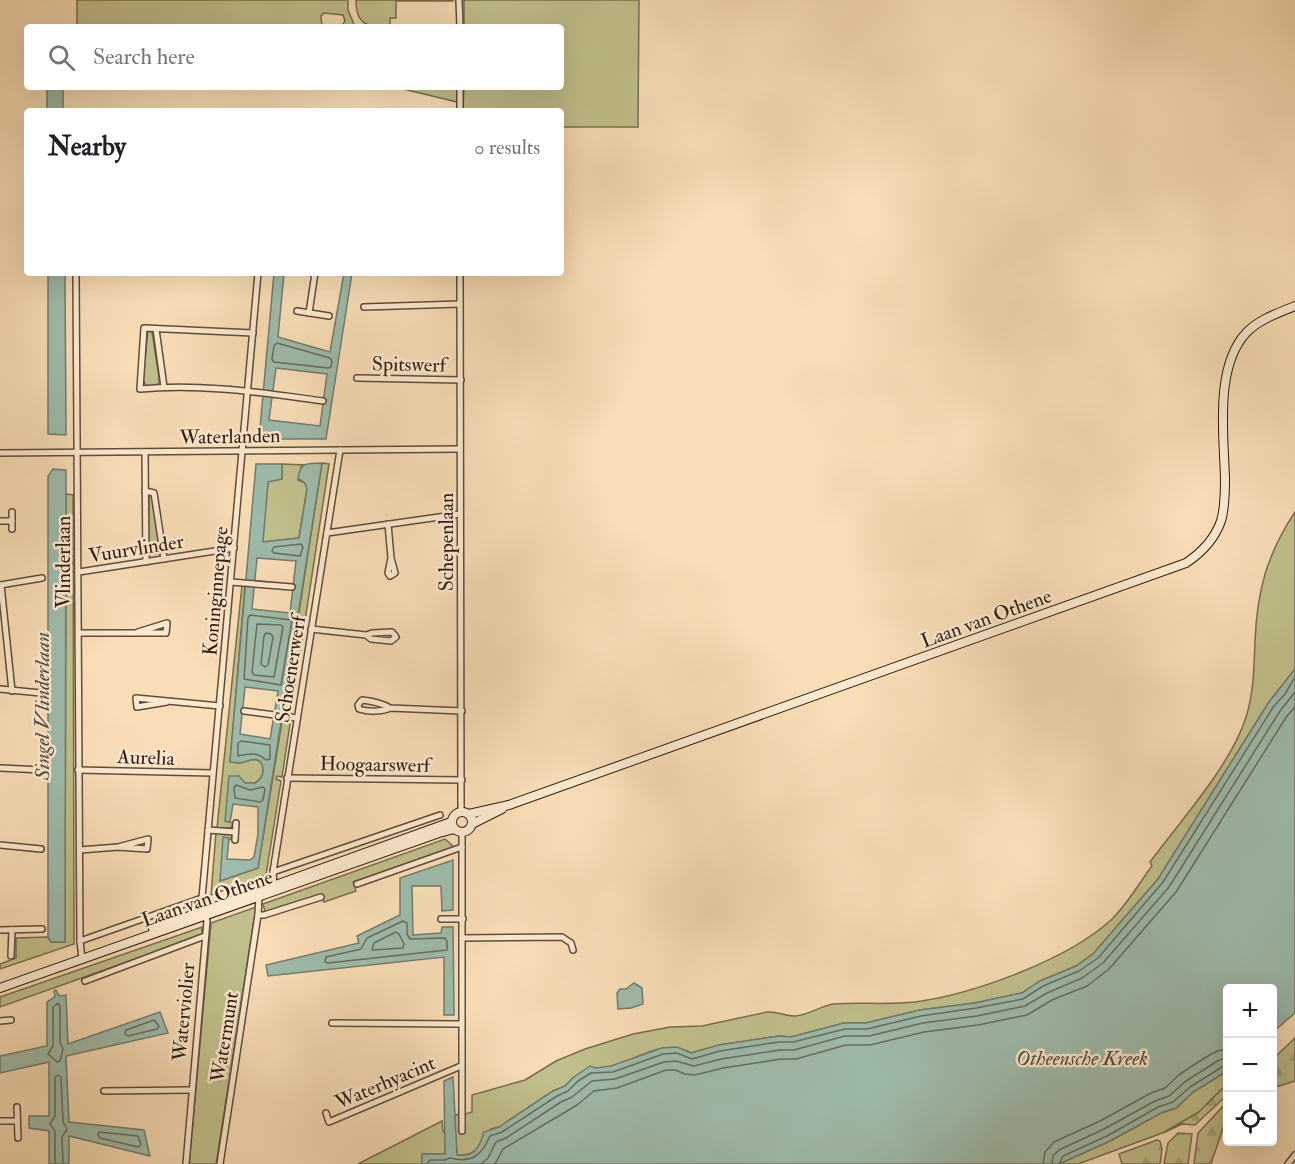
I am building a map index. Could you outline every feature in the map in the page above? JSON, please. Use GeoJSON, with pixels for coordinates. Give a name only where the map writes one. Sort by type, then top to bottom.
{"type":"FeatureCollection","features":[{"type":"Feature","properties":{"kind":"street"},"geometry":{"type":"LineString","coordinates":[[459,0],[459,24]]}},
{"type":"Feature","properties":{"kind":"street"},"geometry":{"type":"LineString","coordinates":[[460,90],[460,108]]}},
{"type":"Feature","properties":{"kind":"street","name":"Vlinderlaan"},"geometry":{"type":"LineString","coordinates":[[76,276],[78,770],[82,956]]}},
{"type":"Feature","properties":{"kind":"street","name":"Koninginnepage"},"geometry":{"type":"LineString","coordinates":[[204,914],[202,898],[258,276]]}},
{"type":"Feature","properties":{"kind":"street"},"geometry":{"type":"LineString","coordinates":[[309,313],[315,276]]}},
{"type":"Feature","properties":{"kind":"street","name":"Schepenlaan"},"geometry":{"type":"LineString","coordinates":[[460,276],[462,780],[465,813]]}},
{"type":"Feature","properties":{"kind":"street"},"geometry":{"type":"LineString","coordinates":[[364,308],[460,304]]}},
{"type":"Feature","properties":{"kind":"street","name":"Laan van Othene"},"geometry":{"type":"LineString","coordinates":[[0,983],[423,836],[456,828],[469,830],[472,824],[509,805],[1186,563],[1204,548],[1221,520],[1225,487],[1224,392],[1230,358],[1246,332],[1258,323],[1295,306]]}},
{"type":"Feature","properties":{"kind":"street"},"geometry":{"type":"LineString","coordinates":[[297,311],[329,316]]}},
{"type":"Feature","properties":{"kind":"street"},"geometry":{"type":"LineString","coordinates":[[253,333],[144,328],[140,389],[164,387],[248,390],[323,401]]}},
{"type":"Feature","properties":{"kind":"street"},"geometry":{"type":"LineString","coordinates":[[156,329],[164,387]]}},
{"type":"Feature","properties":{"kind":"street","name":"Spitswerf"},"geometry":{"type":"LineString","coordinates":[[357,378],[460,380]]}},
{"type":"Feature","properties":{"kind":"street","name":"Waterlanden"},"geometry":{"type":"LineString","coordinates":[[0,453],[460,449]]}},
{"type":"Feature","properties":{"kind":"street","name":"Schoenerwerf"},"geometry":{"type":"LineString","coordinates":[[275,889],[273,872],[340,450]]}},
{"type":"Feature","properties":{"kind":"street"},"geometry":{"type":"LineString","coordinates":[[145,452],[146,562]]}},
{"type":"Feature","properties":{"kind":"street"},"geometry":{"type":"LineString","coordinates":[[145,490],[154,493],[164,559]]}},
{"type":"Feature","properties":{"kind":"street"},"geometry":{"type":"LineString","coordinates":[[12,512],[12,529]]}},
{"type":"Feature","properties":{"kind":"street"},"geometry":{"type":"LineString","coordinates":[[327,533],[460,514]]}},
{"type":"Feature","properties":{"kind":"street"},"geometry":{"type":"LineString","coordinates":[[0,521],[12,521]]}},
{"type":"Feature","properties":{"kind":"street"},"geometry":{"type":"LineString","coordinates":[[388,524],[391,558]]}},
{"type":"Feature","properties":{"kind":"street","name":"Vuurvlinder"},"geometry":{"type":"LineString","coordinates":[[79,572],[234,548]]}},
{"type":"Feature","properties":{"kind":"street"},"geometry":{"type":"LineString","coordinates":[[12,691],[1,585],[42,578]]}},
{"type":"Feature","properties":{"kind":"street"},"geometry":{"type":"LineString","coordinates":[[231,582],[292,587]]}},
{"type":"Feature","properties":{"kind":"street"},"geometry":{"type":"LineString","coordinates":[[78,633],[166,633],[167,623],[138,632]]}},
{"type":"Feature","properties":{"kind":"street"},"geometry":{"type":"LineString","coordinates":[[311,629],[366,635],[392,632],[396,637],[391,642],[371,639],[366,635]]}},
{"type":"Feature","properties":{"kind":"street"},"geometry":{"type":"LineString","coordinates":[[0,689],[41,693]]}},
{"type":"Feature","properties":{"kind":"street"},"geometry":{"type":"LineString","coordinates":[[167,702],[137,707],[136,698],[220,706]]}},
{"type":"Feature","properties":{"kind":"street"},"geometry":{"type":"LineString","coordinates":[[390,708],[366,700],[362,700],[358,705],[363,711],[390,708],[462,711]]}},
{"type":"Feature","properties":{"kind":"street"},"geometry":{"type":"LineString","coordinates":[[244,711],[297,718]]}},
{"type":"Feature","properties":{"kind":"street"},"geometry":{"type":"LineString","coordinates":[[0,768],[43,770]]}},
{"type":"Feature","properties":{"kind":"street","name":"Aurelia"},"geometry":{"type":"LineString","coordinates":[[78,770],[213,773]]}},
{"type":"Feature","properties":{"kind":"street","name":"Hoogaarswerf"},"geometry":{"type":"LineString","coordinates":[[287,778],[462,780]]}},
{"type":"Feature","properties":{"kind":"street","name":"Laan van Othene"},"geometry":{"type":"LineString","coordinates":[[465,813],[509,805]]}},
{"type":"Feature","properties":{"kind":"street"},"geometry":{"type":"LineString","coordinates":[[456,828],[454,815],[465,813],[472,824]]}},
{"type":"Feature","properties":{"kind":"street","name":"Laan van Othene"},"geometry":{"type":"LineString","coordinates":[[273,872],[440,815]]}},
{"type":"Feature","properties":{"kind":"street"},"geometry":{"type":"LineString","coordinates":[[235,840],[236,823]]}},
{"type":"Feature","properties":{"kind":"street"},"geometry":{"type":"LineString","coordinates":[[418,823],[423,836]]}},
{"type":"Feature","properties":{"kind":"street","name":"Waterhyacint"},"geometry":{"type":"LineString","coordinates":[[456,828],[462,847],[462,1131]]}},
{"type":"Feature","properties":{"kind":"street"},"geometry":{"type":"LineString","coordinates":[[208,830],[235,832]]}},
{"type":"Feature","properties":{"kind":"street"},"geometry":{"type":"LineString","coordinates":[[80,850],[118,847],[147,849],[148,839],[118,847]]}},
{"type":"Feature","properties":{"kind":"street"},"geometry":{"type":"LineString","coordinates":[[0,845],[41,849]]}},
{"type":"Feature","properties":{"kind":"street"},"geometry":{"type":"LineString","coordinates":[[357,884],[462,847]]}},
{"type":"Feature","properties":{"kind":"street","name":"Watermunt"},"geometry":{"type":"LineString","coordinates":[[220,1164],[258,915],[259,894]]}},
{"type":"Feature","properties":{"kind":"street"},"geometry":{"type":"LineString","coordinates":[[258,915],[321,897]]}},
{"type":"Feature","properties":{"kind":"street","name":"Laan van Othene"},"geometry":{"type":"LineString","coordinates":[[80,941],[202,898]]}},
{"type":"Feature","properties":{"kind":"street","name":"Waterviolier"},"geometry":{"type":"LineString","coordinates":[[186,1164],[205,936],[204,914]]}},
{"type":"Feature","properties":{"kind":"street"},"geometry":{"type":"LineString","coordinates":[[441,919],[463,919]]}},
{"type":"Feature","properties":{"kind":"street"},"geometry":{"type":"LineString","coordinates":[[0,930],[42,929]]}},
{"type":"Feature","properties":{"kind":"street"},"geometry":{"type":"LineString","coordinates":[[11,956],[12,930]]}},
{"type":"Feature","properties":{"kind":"street","name":"Waterviolier"},"geometry":{"type":"LineString","coordinates":[[85,981],[205,936]]}},
{"type":"Feature","properties":{"kind":"street"},"geometry":{"type":"LineString","coordinates":[[462,938],[562,937],[571,944],[573,950]]}},
{"type":"Feature","properties":{"kind":"street","name":"Laan van Othene"},"geometry":{"type":"LineString","coordinates":[[0,988],[82,956]]}},
{"type":"Feature","properties":{"kind":"street"},"geometry":{"type":"LineString","coordinates":[[0,1021],[11,1020]]}},
{"type":"Feature","properties":{"kind":"street","name":"Waterhyacint"},"geometry":{"type":"LineString","coordinates":[[332,1023],[461,1024]]}},
{"type":"Feature","properties":{"kind":"street","name":"Waterhyacint"},"geometry":{"type":"LineString","coordinates":[[326,1113],[329,1122],[461,1066]]}},
{"type":"Feature","properties":{"kind":"street","name":"Waterviolier"},"geometry":{"type":"LineString","coordinates":[[104,1091],[191,1090]]}},
{"type":"Feature","properties":{"kind":"street"},"geometry":{"type":"LineString","coordinates":[[17,1107],[18,1138]]}},
{"type":"Feature","properties":{"kind":"street"},"geometry":{"type":"LineString","coordinates":[[0,1121],[16,1121]]}},
{"type":"Feature","properties":{"kind":"street"},"geometry":{"type":"LineString","coordinates":[[1288,1164],[1295,1155]]}},
{"type":"Feature","properties":{"kind":"green space"},"geometry":{"type":"Polygon","coordinates":[[[77,0],[348,0],[348,10],[354,24],[343,24],[345,21],[343,15],[324,13],[321,16],[322,24],[77,24],[77,0]]]}},
{"type":"Feature","properties":{"kind":"green space"},"geometry":{"type":"Polygon","coordinates":[[[356,0],[453,0],[396,1],[396,18],[390,18],[390,24],[365,23],[358,15],[356,0]]]}},
{"type":"Feature","properties":{"kind":"green space"},"geometry":{"type":"Polygon","coordinates":[[[464,0],[639,0],[638,127],[564,127],[564,108],[463,108],[464,90],[564,90],[564,24],[464,24],[464,0]]]}},
{"type":"Feature","properties":{"kind":"green space"},"geometry":{"type":"Polygon","coordinates":[[[407,90],[457,90],[457,102],[407,90]]]}},
{"type":"Feature","properties":{"kind":"green space"},"geometry":{"type":"Polygon","coordinates":[[[148,330],[152,332],[159,378],[159,383],[155,387],[147,387],[143,380],[148,330]]]}},
{"type":"Feature","properties":{"kind":"green space"},"geometry":{"type":"Polygon","coordinates":[[[322,463],[329,464],[291,712],[284,710],[322,463]]]}},
{"type":"Feature","properties":{"kind":"green space"},"geometry":{"type":"Polygon","coordinates":[[[282,464],[304,465],[301,467],[298,480],[305,483],[307,489],[299,538],[262,542],[268,481],[282,479],[282,464]]]}},
{"type":"Feature","properties":{"kind":"green space"},"geometry":{"type":"Polygon","coordinates":[[[66,494],[73,495],[74,944],[0,969],[0,964],[16,958],[16,938],[48,937],[51,942],[65,942],[66,494]]]}},
{"type":"Feature","properties":{"kind":"green space"},"geometry":{"type":"Polygon","coordinates":[[[149,494],[152,495],[161,553],[148,555],[149,494]]]}},
{"type":"Feature","properties":{"kind":"green space"},"geometry":{"type":"Polygon","coordinates":[[[1295,512],[1295,669],[1269,702],[1158,879],[1093,954],[1076,966],[1040,981],[1022,993],[975,1003],[920,1010],[866,1023],[844,1023],[791,1037],[779,1036],[719,1045],[691,1053],[678,1048],[665,1048],[615,1065],[603,1068],[590,1067],[565,1086],[553,1091],[499,1127],[491,1129],[480,1145],[470,1154],[457,1155],[454,1116],[461,1113],[461,1133],[465,1132],[465,1114],[472,1112],[472,1095],[525,1080],[556,1061],[585,1049],[633,1034],[670,1027],[702,1026],[767,1012],[794,1016],[833,1004],[905,1003],[939,998],[1019,973],[1070,949],[1092,935],[1111,920],[1128,901],[1152,866],[1150,862],[1191,810],[1218,771],[1240,733],[1251,696],[1256,623],[1261,589],[1277,543],[1295,512]]]}},
{"type":"Feature","properties":{"kind":"green space"},"geometry":{"type":"Polygon","coordinates":[[[242,585],[245,585],[230,762],[258,760],[262,765],[263,773],[255,783],[245,783],[239,776],[225,821],[233,823],[231,828],[217,828],[242,585]]]}},
{"type":"Feature","properties":{"kind":"green space"},"geometry":{"type":"Polygon","coordinates":[[[282,722],[290,724],[282,777],[277,776],[276,779],[281,781],[266,875],[211,895],[216,832],[231,834],[232,840],[229,838],[220,881],[258,868],[282,722]]]}},
{"type":"Feature","properties":{"kind":"green space"},"geometry":{"type":"Polygon","coordinates":[[[445,839],[454,847],[353,882],[356,891],[324,902],[321,894],[265,912],[263,904],[445,839]]]}},
{"type":"Feature","properties":{"kind":"green space"},"geometry":{"type":"Polygon","coordinates":[[[256,907],[216,1164],[189,1164],[211,923],[256,907]]]}},
{"type":"Feature","properties":{"kind":"green space"},"geometry":{"type":"Polygon","coordinates":[[[202,927],[200,936],[0,1007],[0,997],[202,927]]]}},
{"type":"Feature","properties":{"kind":"green space"},"geometry":{"type":"Polygon","coordinates":[[[1295,1038],[1295,1081],[1277,1087],[1277,1055],[1295,1038]]]}},
{"type":"Feature","properties":{"kind":"green space"},"geometry":{"type":"Polygon","coordinates":[[[1223,1073],[1223,1088],[1199,1112],[1165,1132],[1078,1164],[1059,1164],[1110,1141],[1161,1113],[1176,1108],[1193,1092],[1223,1073]]]}},
{"type":"Feature","properties":{"kind":"green space"},"geometry":{"type":"Polygon","coordinates":[[[1223,1088],[1223,1099],[1195,1125],[1182,1124],[1165,1132],[1199,1112],[1223,1088]]]}},
{"type":"Feature","properties":{"kind":"green space"},"geometry":{"type":"Polygon","coordinates":[[[1223,1106],[1223,1128],[1211,1164],[1194,1164],[1198,1133],[1223,1106]]]}},
{"type":"Feature","properties":{"kind":"green space"},"geometry":{"type":"Polygon","coordinates":[[[442,1121],[443,1132],[446,1133],[445,1154],[422,1154],[422,1164],[358,1164],[442,1121]]]}},
{"type":"Feature","properties":{"kind":"green space"},"geometry":{"type":"Polygon","coordinates":[[[1178,1133],[1192,1134],[1188,1164],[1164,1164],[1168,1143],[1178,1133]]]}},
{"type":"Feature","properties":{"kind":"green space"},"geometry":{"type":"Polygon","coordinates":[[[1157,1140],[1160,1141],[1162,1149],[1160,1164],[1122,1164],[1119,1154],[1157,1140]]]}},
{"type":"Feature","properties":{"kind":"water"},"geometry":{"type":"Polygon","coordinates":[[[47,90],[63,90],[63,108],[47,108],[47,90]]]}},
{"type":"Feature","properties":{"kind":"water"},"geometry":{"type":"Polygon","coordinates":[[[48,276],[65,276],[66,435],[48,434],[48,276]]]}},
{"type":"Feature","properties":{"kind":"water"},"geometry":{"type":"Polygon","coordinates":[[[274,276],[284,276],[278,337],[330,352],[343,276],[352,276],[326,439],[259,439],[274,276]],[[276,368],[269,420],[320,426],[327,374],[276,368]]]}},
{"type":"Feature","properties":{"kind":"water"},"geometry":{"type":"Polygon","coordinates":[[[322,463],[258,868],[220,881],[223,837],[229,838],[227,859],[250,860],[254,857],[258,834],[258,807],[233,804],[230,822],[225,821],[229,776],[239,776],[245,783],[255,783],[263,773],[261,762],[258,760],[230,762],[256,464],[282,464],[282,479],[268,482],[263,542],[299,538],[307,489],[305,483],[298,478],[299,473],[306,464],[322,463]],[[257,558],[252,609],[290,613],[296,561],[257,558]],[[245,687],[240,734],[270,739],[278,691],[245,687]]]}},
{"type":"Feature","properties":{"kind":"water"},"geometry":{"type":"Polygon","coordinates":[[[53,469],[66,470],[65,942],[51,942],[48,937],[48,476],[53,469]]]}},
{"type":"Feature","properties":{"kind":"water","name":"Otheensche Kreek"},"geometry":{"type":"Polygon","coordinates":[[[1295,669],[1295,1013],[1277,1029],[1277,984],[1223,984],[1223,1073],[1193,1092],[1176,1108],[1161,1113],[1110,1141],[1059,1164],[422,1164],[422,1154],[445,1154],[444,1081],[453,1077],[457,1155],[468,1155],[478,1147],[484,1132],[499,1127],[553,1091],[565,1086],[590,1066],[596,1068],[611,1066],[662,1048],[677,1047],[691,1053],[719,1045],[779,1036],[791,1037],[844,1023],[866,1023],[920,1010],[975,1003],[1022,993],[1040,981],[1076,966],[1093,954],[1158,879],[1269,702],[1295,669]]]}},
{"type":"Feature","properties":{"kind":"water"},"geometry":{"type":"Polygon","coordinates":[[[453,860],[453,910],[442,911],[441,886],[412,886],[413,935],[441,933],[442,927],[453,927],[454,1015],[444,1015],[444,957],[268,976],[266,965],[359,943],[357,936],[400,915],[400,878],[453,860]]]}},
{"type":"Feature","properties":{"kind":"water"},"geometry":{"type":"Polygon","coordinates":[[[634,983],[642,988],[643,1004],[618,1009],[617,993],[620,989],[626,989],[634,983]]]}},
{"type":"Feature","properties":{"kind":"water"},"geometry":{"type":"Polygon","coordinates":[[[56,990],[59,996],[66,995],[68,1044],[160,1012],[168,1033],[66,1056],[69,1122],[144,1130],[150,1156],[69,1136],[69,1164],[49,1164],[49,1131],[29,1128],[29,1116],[49,1116],[49,1062],[0,1073],[0,1056],[47,1046],[47,1002],[55,997],[54,991],[56,990]]]}},
{"type":"Feature","properties":{"kind":"water label","name":"Singel Vlinderlaan"},"geometry":{"type":"Point","coordinates":[42,706]}}]}
